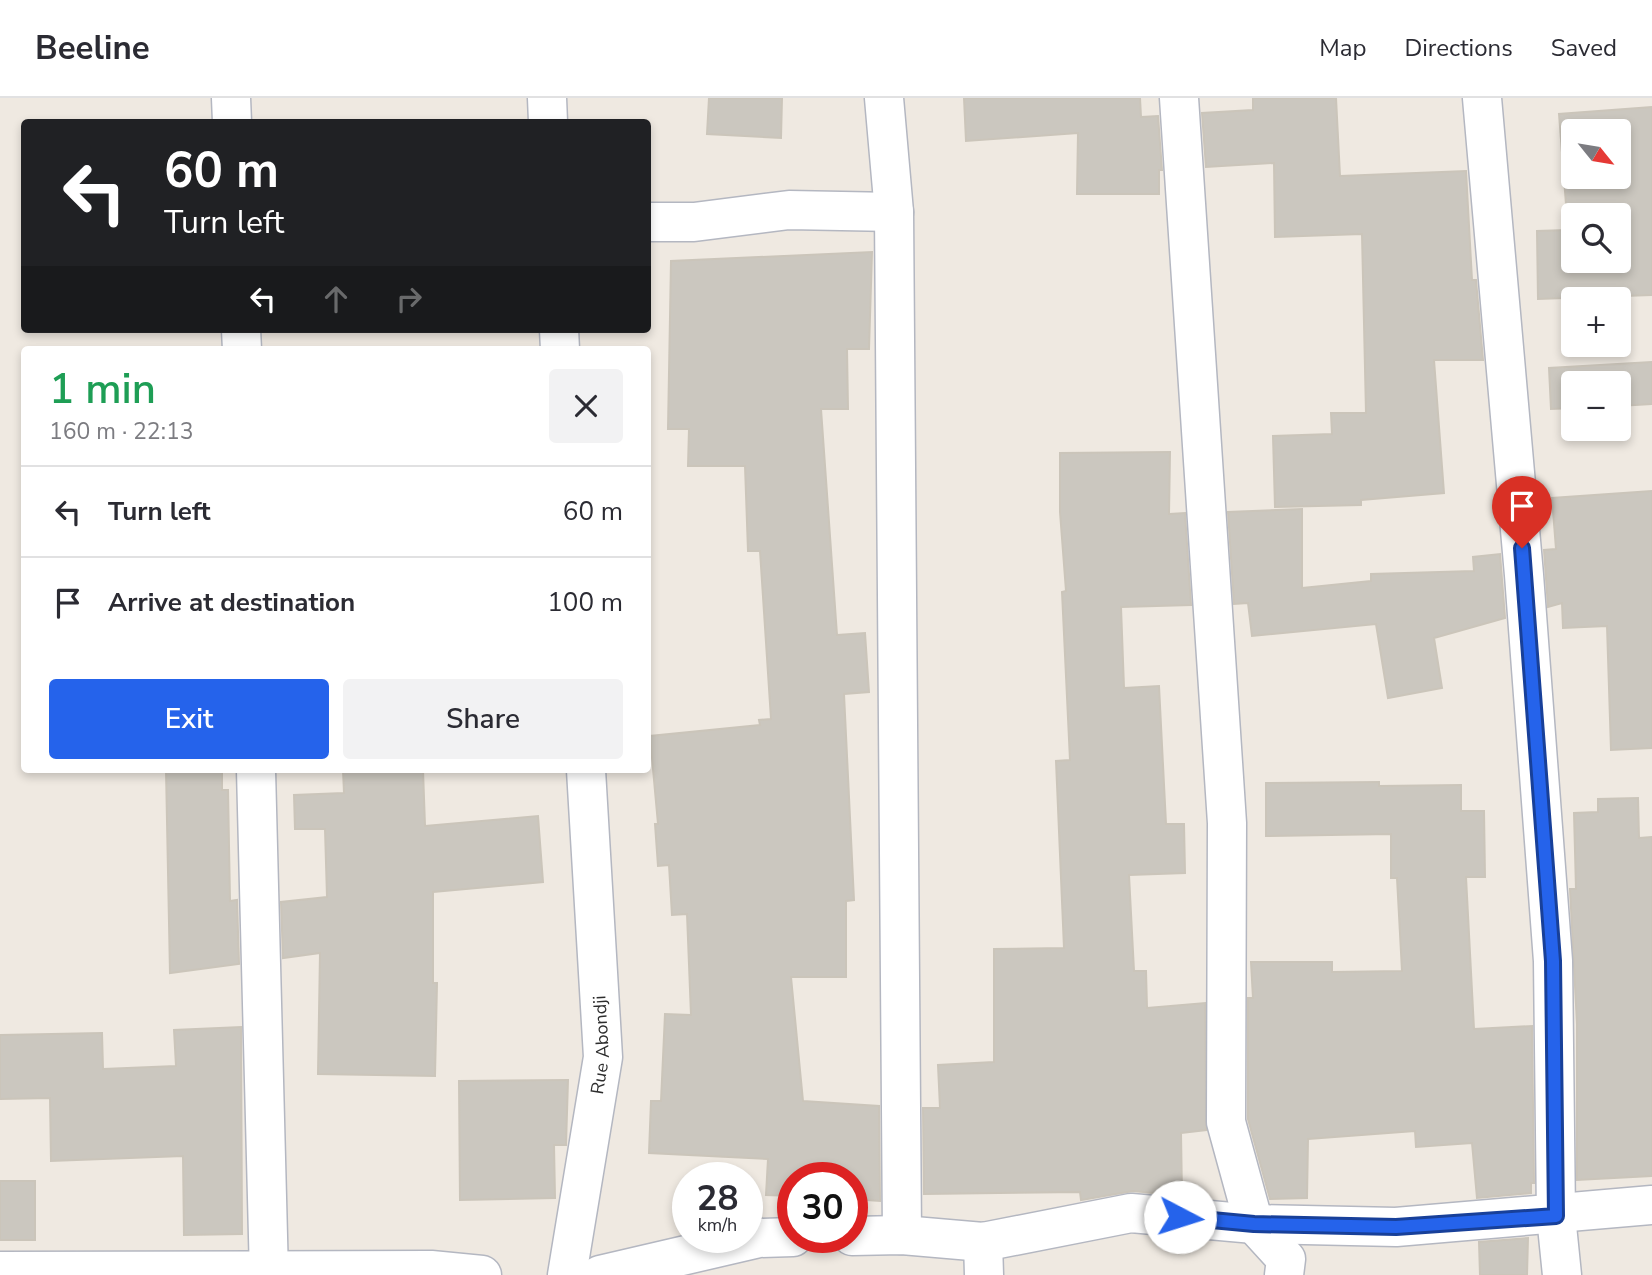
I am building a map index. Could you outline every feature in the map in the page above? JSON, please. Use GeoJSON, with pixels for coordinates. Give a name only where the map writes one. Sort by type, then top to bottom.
{"type":"FeatureCollection","features":[{"type":"Feature","properties":{"kind":"street"},"geometry":{"type":"LineString","coordinates":[[231,98],[232,119]]}},
{"type":"Feature","properties":{"kind":"street"},"geometry":{"type":"LineString","coordinates":[[547,98],[548,119]]}},
{"type":"Feature","properties":{"kind":"street"},"geometry":{"type":"LineString","coordinates":[[884,98],[894,212],[902,1235]]}},
{"type":"Feature","properties":{"kind":"street"},"geometry":{"type":"LineString","coordinates":[[1179,98],[1227,823],[1226,1122],[1254,1224],[1286,1259],[1284,1275]]}},
{"type":"Feature","properties":{"kind":"street"},"geometry":{"type":"LineString","coordinates":[[1482,98],[1523,561],[1553,961],[1556,1216],[1562,1275]]}},
{"type":"Feature","properties":{"kind":"street"},"geometry":{"type":"LineString","coordinates":[[651,222],[694,222],[789,210],[894,212]]}},
{"type":"Feature","properties":{"kind":"street"},"geometry":{"type":"LineString","coordinates":[[256,773],[270,1272]]}},
{"type":"Feature","properties":{"kind":"street","name":"Rue Abondji"},"geometry":{"type":"LineString","coordinates":[[567,1275],[603,1057],[586,773]]}},
{"type":"Feature","properties":{"kind":"street"},"geometry":{"type":"LineString","coordinates":[[868,1236],[902,1235],[983,1259],[1131,1213],[1254,1224],[1396,1227],[1556,1216],[1652,1205]]}},
{"type":"Feature","properties":{"kind":"street"},"geometry":{"type":"LineString","coordinates":[[600,1275],[759,1238],[777,1237]]}},
{"type":"Feature","properties":{"kind":"street"},"geometry":{"type":"LineString","coordinates":[[0,1271],[431,1270],[482,1275]]}},
{"type":"Feature","properties":{"kind":"building"},"geometry":{"type":"Polygon","coordinates":[[[709,98],[782,98],[781,138],[707,134],[709,98]]]}},
{"type":"Feature","properties":{"kind":"building"},"geometry":{"type":"Polygon","coordinates":[[[964,98],[1140,98],[1141,117],[1158,116],[1162,170],[1159,170],[1159,194],[1077,194],[1078,133],[966,141],[964,98]]]}},
{"type":"Feature","properties":{"kind":"building"},"geometry":{"type":"Polygon","coordinates":[[[1253,98],[1336,98],[1340,176],[1466,171],[1472,280],[1476,280],[1483,360],[1434,360],[1444,493],[1361,500],[1361,505],[1275,507],[1273,436],[1332,434],[1331,413],[1366,413],[1362,234],[1275,237],[1274,163],[1206,167],[1202,113],[1253,110],[1253,98]]]}},
{"type":"Feature","properties":{"kind":"building"},"geometry":{"type":"Polygon","coordinates":[[[1652,107],[1652,295],[1631,296],[1631,287],[1561,287],[1561,298],[1538,299],[1537,231],[1561,230],[1561,273],[1631,273],[1631,203],[1566,203],[1565,189],[1631,189],[1631,119],[1561,119],[1561,140],[1559,114],[1652,107]]]}},
{"type":"Feature","properties":{"kind":"building"},"geometry":{"type":"Polygon","coordinates":[[[872,252],[869,349],[847,349],[848,409],[821,409],[837,635],[865,633],[869,692],[844,694],[854,900],[846,901],[846,977],[791,977],[803,1101],[879,1106],[880,1201],[868,1200],[868,1162],[777,1162],[777,1195],[766,1195],[768,1159],[649,1153],[651,1101],[661,1101],[665,1014],[691,1015],[687,914],[672,915],[669,865],[658,866],[655,824],[658,824],[651,736],[760,725],[759,720],[771,719],[760,551],[748,551],[745,466],[688,466],[689,429],[668,429],[671,261],[872,252]]]}},
{"type":"Feature","properties":{"kind":"building"},"geometry":{"type":"Polygon","coordinates":[[[1652,362],[1652,404],[1631,405],[1631,371],[1561,371],[1561,409],[1551,409],[1549,368],[1652,362]]]}},
{"type":"Feature","properties":{"kind":"building"},"geometry":{"type":"Polygon","coordinates":[[[1170,452],[1169,514],[1185,513],[1191,605],[1121,607],[1124,688],[1159,686],[1166,824],[1184,824],[1185,873],[1129,875],[1134,971],[1146,971],[1147,1008],[1205,1003],[1206,1130],[1181,1133],[1182,1196],[1133,1191],[1081,1200],[1080,1192],[924,1194],[923,1108],[940,1108],[938,1065],[994,1062],[994,949],[1064,948],[1056,761],[1070,760],[1062,592],[1066,591],[1060,512],[1060,453],[1170,452]]]}},
{"type":"Feature","properties":{"kind":"building"},"geometry":{"type":"Polygon","coordinates":[[[1652,491],[1652,748],[1611,750],[1607,626],[1563,628],[1562,603],[1548,607],[1544,550],[1556,549],[1552,498],[1652,491]]]}},
{"type":"Feature","properties":{"kind":"building"},"geometry":{"type":"Polygon","coordinates":[[[1302,509],[1302,588],[1371,581],[1371,574],[1474,571],[1473,557],[1500,554],[1505,618],[1434,638],[1442,688],[1388,698],[1376,624],[1252,636],[1248,603],[1234,604],[1228,512],[1302,509]]]}},
{"type":"Feature","properties":{"kind":"building"},"geometry":{"type":"Polygon","coordinates":[[[166,773],[222,773],[222,790],[228,790],[230,901],[237,900],[239,964],[170,973],[166,773]]]}},
{"type":"Feature","properties":{"kind":"building"},"geometry":{"type":"Polygon","coordinates":[[[343,773],[423,773],[425,826],[538,816],[543,882],[433,892],[433,983],[437,983],[435,1076],[318,1074],[320,953],[283,958],[281,902],[327,897],[325,829],[295,829],[294,795],[344,793],[343,773]]]}},
{"type":"Feature","properties":{"kind":"building"},"geometry":{"type":"Polygon","coordinates":[[[1379,782],[1379,786],[1461,785],[1461,811],[1484,811],[1485,877],[1466,877],[1474,1029],[1532,1026],[1534,1183],[1531,1183],[1531,1193],[1477,1198],[1472,1143],[1416,1147],[1415,1131],[1308,1139],[1307,1198],[1270,1199],[1248,1119],[1248,998],[1253,998],[1251,962],[1332,962],[1332,972],[1402,971],[1397,878],[1391,878],[1391,834],[1266,836],[1266,783],[1379,782]]]}},
{"type":"Feature","properties":{"kind":"building"},"geometry":{"type":"Polygon","coordinates":[[[1638,798],[1639,838],[1652,837],[1652,1176],[1577,1180],[1577,1024],[1570,889],[1576,889],[1574,813],[1598,812],[1598,799],[1638,798]]]}},
{"type":"Feature","properties":{"kind":"building"},"geometry":{"type":"Polygon","coordinates":[[[241,1027],[242,1234],[184,1235],[183,1156],[51,1161],[50,1098],[0,1099],[0,1035],[102,1033],[103,1069],[176,1066],[174,1030],[241,1027]]]}},
{"type":"Feature","properties":{"kind":"building"},"geometry":{"type":"Polygon","coordinates":[[[568,1080],[566,1145],[554,1145],[555,1198],[460,1200],[459,1081],[568,1080]]]}},
{"type":"Feature","properties":{"kind":"building"},"geometry":{"type":"Polygon","coordinates":[[[0,1181],[35,1181],[35,1240],[0,1240],[0,1181]]]}},
{"type":"Feature","properties":{"kind":"building"},"geometry":{"type":"Polygon","coordinates":[[[1528,1238],[1527,1275],[1480,1275],[1479,1242],[1528,1238]]]}},
{"type":"Feature","properties":{"kind":"route"},"geometry":{"type":"LineString","coordinates":[[1180,1217],[1254,1224],[1396,1227],[1556,1216],[1553,961],[1522,548]]}}]}
